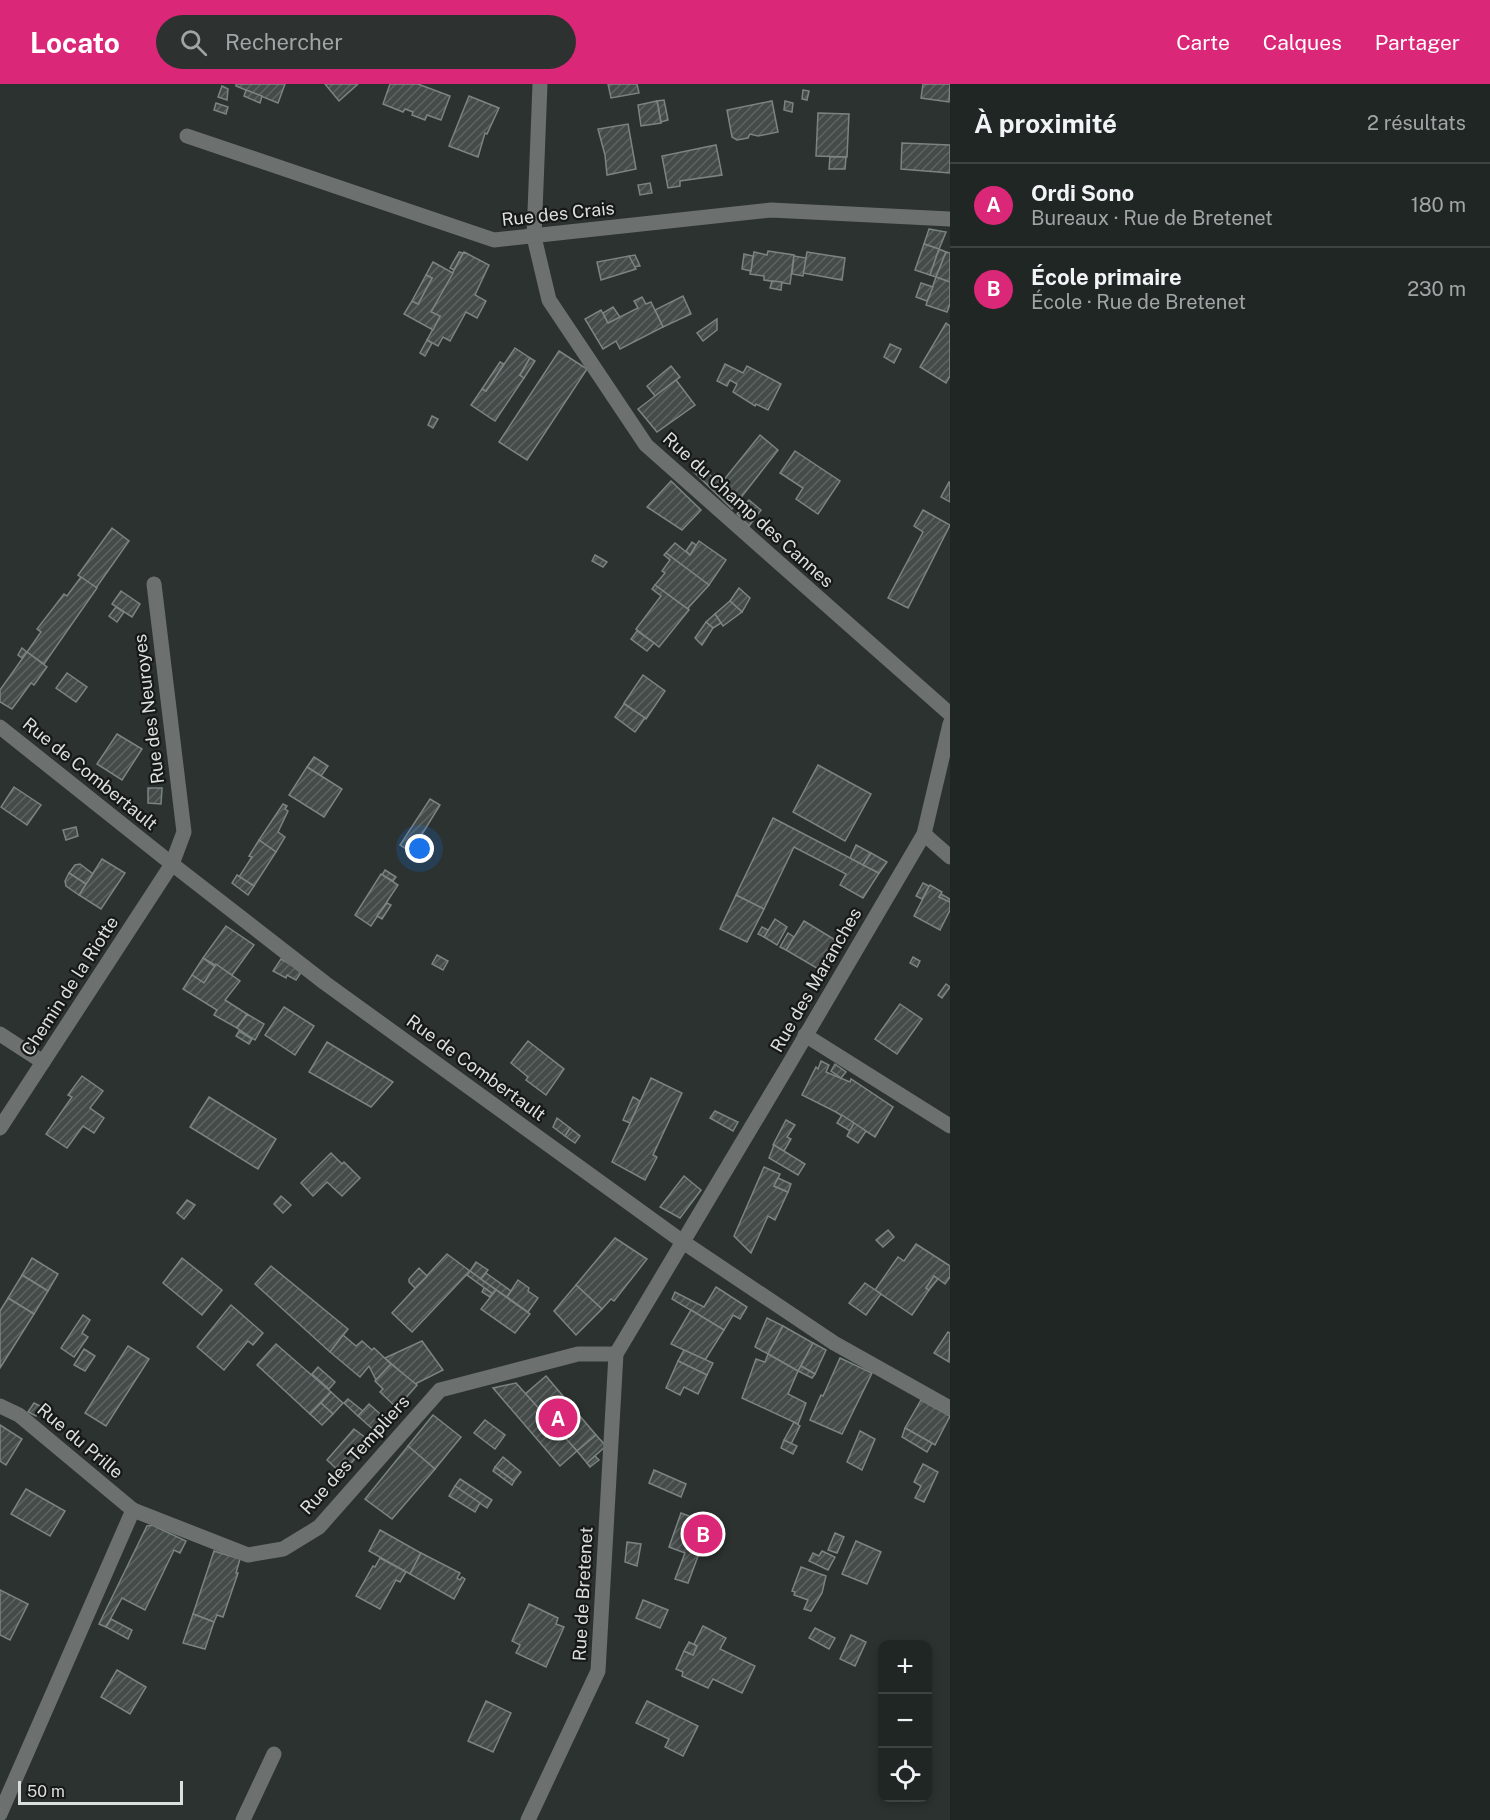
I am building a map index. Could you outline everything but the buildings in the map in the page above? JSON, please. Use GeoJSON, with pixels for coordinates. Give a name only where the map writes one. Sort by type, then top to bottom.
{"type":"FeatureCollection","features":[{"type":"Feature","properties":{"kind":"street","name":"Rue du Champ des Cannes"},"geometry":{"type":"LineString","coordinates":[[540,84],[534,237],[549,300],[646,445],[950,714]]}},
{"type":"Feature","properties":{"kind":"street","name":"Rue des Crais"},"geometry":{"type":"LineString","coordinates":[[187,136],[494,240],[771,210],[950,219]]}},
{"type":"Feature","properties":{"kind":"street","name":"Rue des Neuroyes"},"geometry":{"type":"LineString","coordinates":[[154,584],[184,832],[172,864]]}},
{"type":"Feature","properties":{"kind":"street","name":"Rue des Maranches"},"geometry":{"type":"LineString","coordinates":[[616,1354],[924,834],[950,724]]}},
{"type":"Feature","properties":{"kind":"street","name":"Rue de Combertault"},"geometry":{"type":"LineString","coordinates":[[0,727],[325,983],[683,1242],[834,1343],[950,1408]]}},
{"type":"Feature","properties":{"kind":"street"},"geometry":{"type":"LineString","coordinates":[[924,834],[950,857]]}},
{"type":"Feature","properties":{"kind":"street","name":"Chemin de la Riotte"},"geometry":{"type":"LineString","coordinates":[[0,1128],[172,864]]}},
{"type":"Feature","properties":{"kind":"street"},"geometry":{"type":"LineString","coordinates":[[0,1034],[43,1062]]}},
{"type":"Feature","properties":{"kind":"street"},"geometry":{"type":"LineString","coordinates":[[805,1035],[950,1126]]}},
{"type":"Feature","properties":{"kind":"street","name":"Rue des Templiers"},"geometry":{"type":"LineString","coordinates":[[134,1510],[248,1556],[283,1548],[319,1527],[440,1390],[578,1354],[616,1354]]}},
{"type":"Feature","properties":{"kind":"street","name":"Rue de Bretenet"},"geometry":{"type":"LineString","coordinates":[[528,1820],[598,1671],[616,1354]]}},
{"type":"Feature","properties":{"kind":"street","name":"Rue du Prille"},"geometry":{"type":"LineString","coordinates":[[0,1406],[19,1415],[134,1510]]}},
{"type":"Feature","properties":{"kind":"street"},"geometry":{"type":"LineString","coordinates":[[0,1814],[134,1510]]}},
{"type":"Feature","properties":{"kind":"street"},"geometry":{"type":"LineString","coordinates":[[243,1820],[274,1754]]}},
{"type":"Feature","properties":{"kind":"place","name":"Ordi Sono"},"geometry":{"type":"Point","coordinates":[558,1418]}},
{"type":"Feature","properties":{"kind":"place","name":"École primaire"},"geometry":{"type":"Point","coordinates":[703,1534]}}]}
